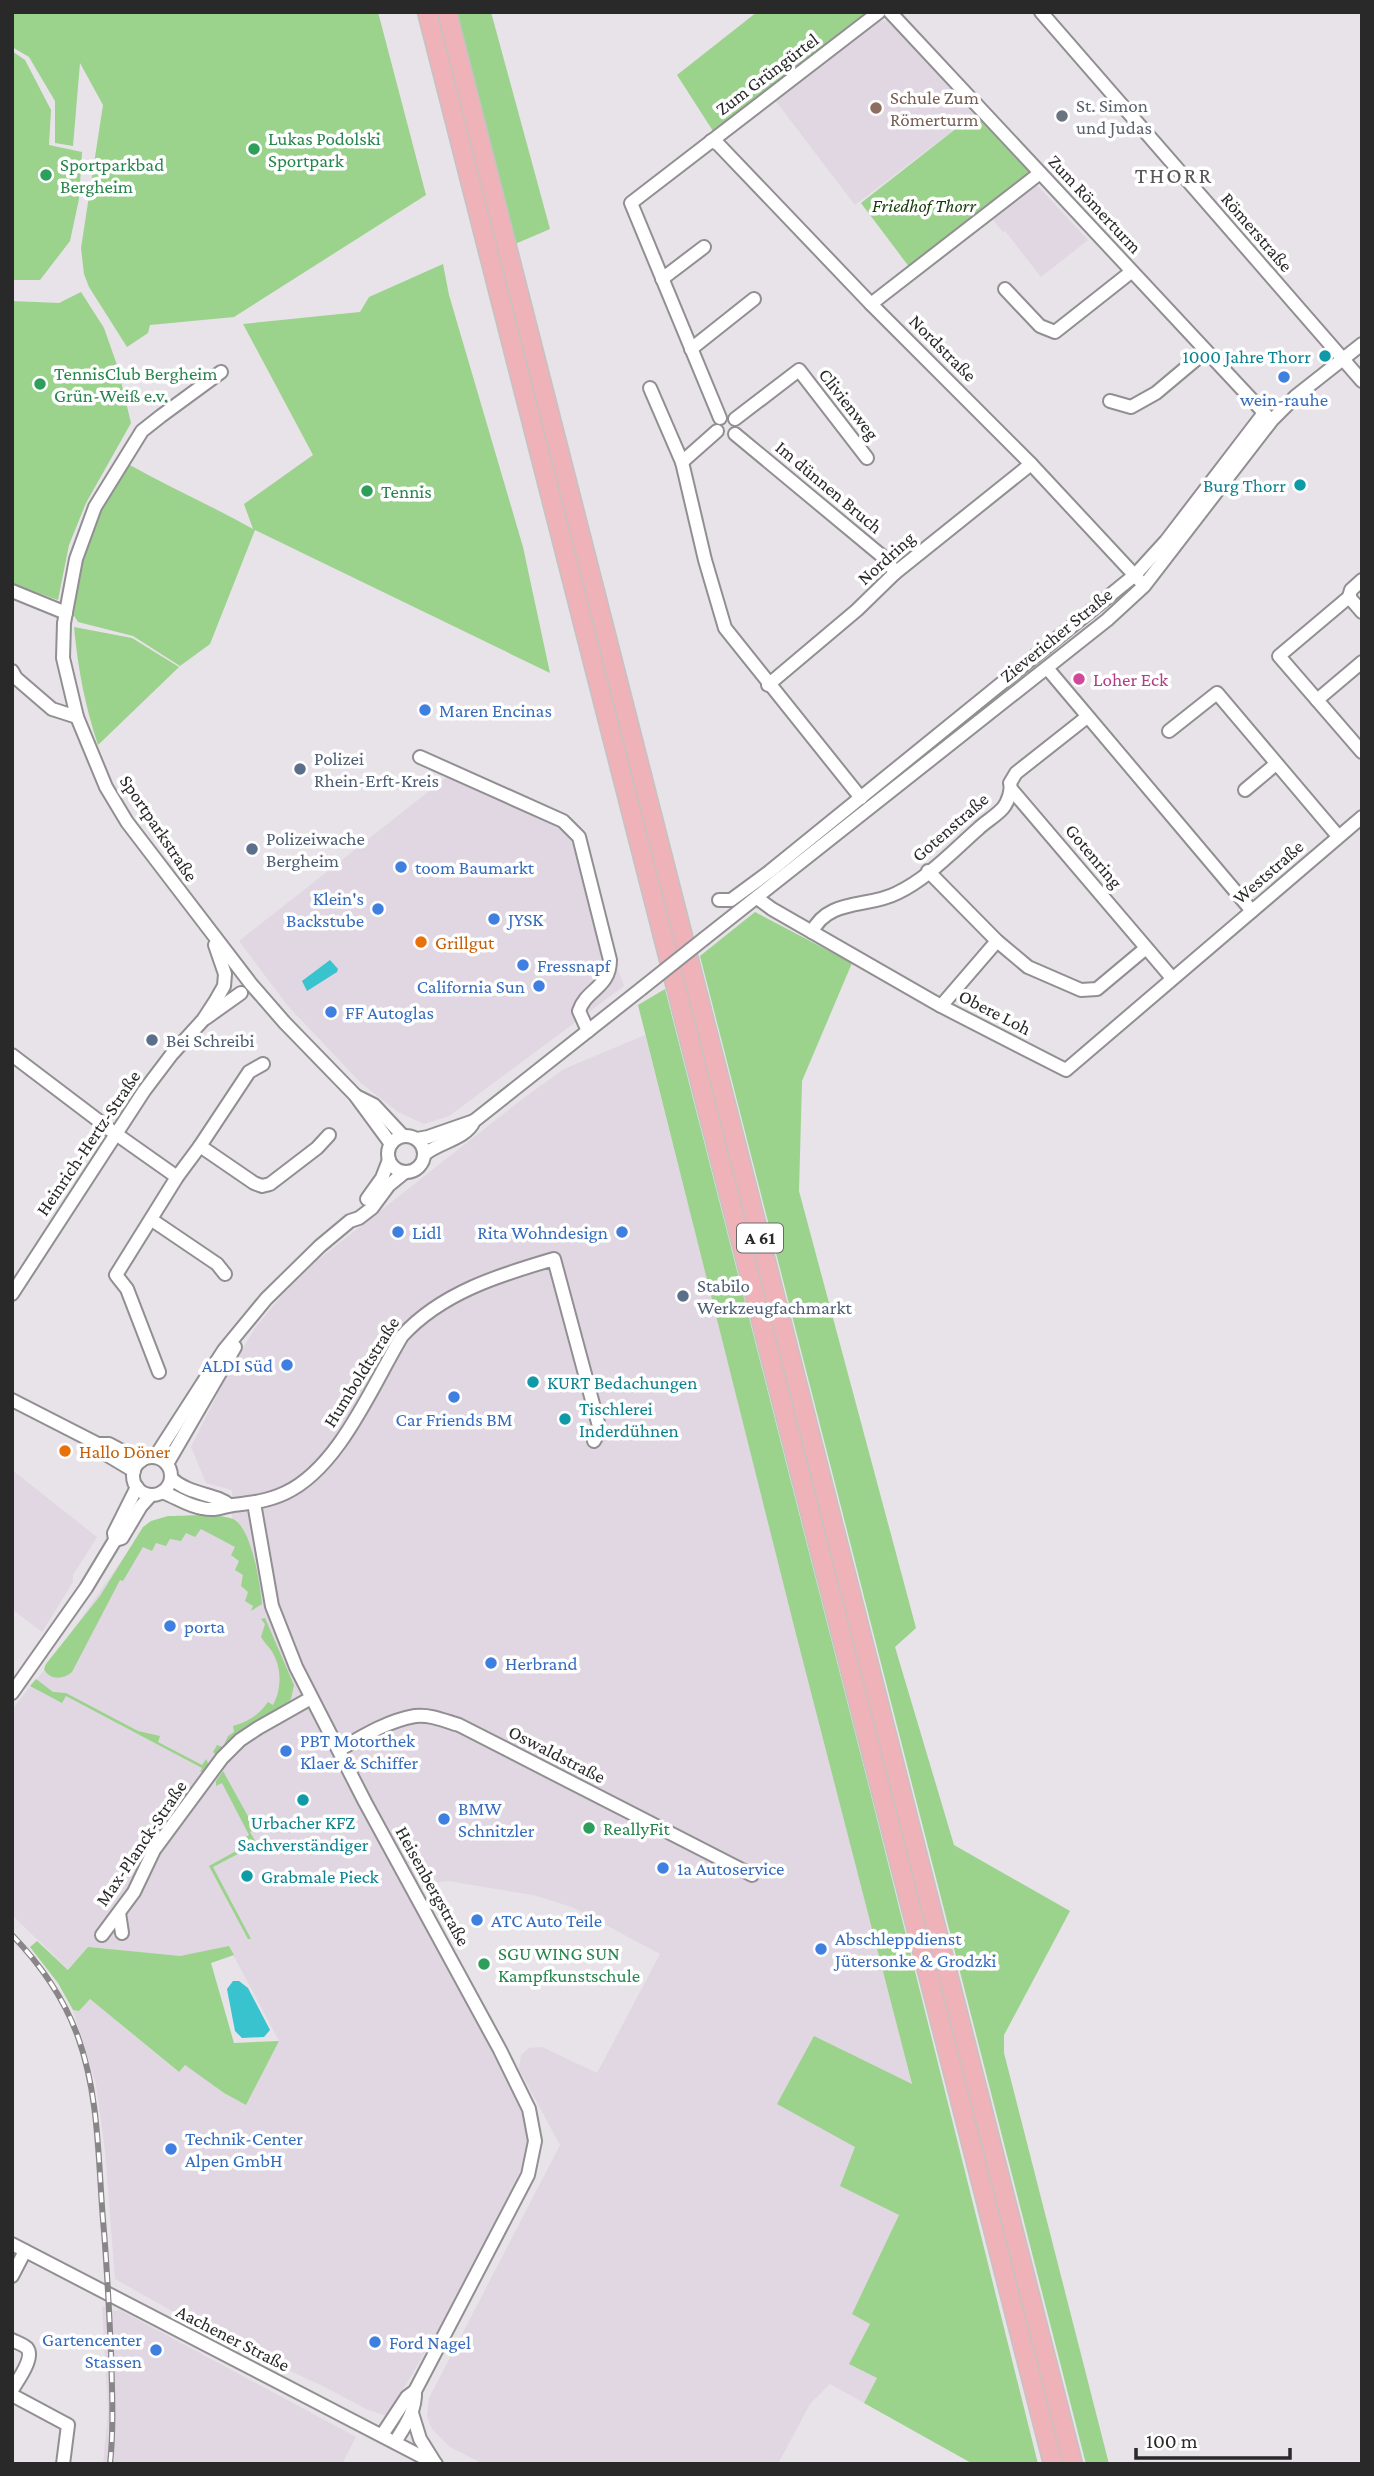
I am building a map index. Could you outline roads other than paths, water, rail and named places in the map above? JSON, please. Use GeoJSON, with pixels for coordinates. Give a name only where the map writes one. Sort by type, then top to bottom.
{"type":"FeatureCollection","features":[{"type":"Feature","properties":{"kind":"highway","name":"A 61"},"geometry":{"type":"LineString","coordinates":[[427,12],[1053,2464]]}},
{"type":"Feature","properties":{"kind":"highway","name":"A 61"},"geometry":{"type":"LineString","coordinates":[[447,12],[1073,2464]]}},
{"type":"Feature","properties":{"kind":"street","name":"Zum Grüngürtel"},"geometry":{"type":"LineString","coordinates":[[662,279],[631,203],[879,12]]}},
{"type":"Feature","properties":{"kind":"street","name":"Zum Römerturm"},"geometry":{"type":"LineString","coordinates":[[890,12],[1268,417]]}},
{"type":"Feature","properties":{"kind":"street","name":"Römerstraße"},"geometry":{"type":"LineString","coordinates":[[1041,12],[1362,381]]}},
{"type":"Feature","properties":{"kind":"street","name":"Nordstraße"},"geometry":{"type":"LineString","coordinates":[[711,141],[718,144],[871,304],[1031,464],[1144,586]]}},
{"type":"Feature","properties":{"kind":"street"},"geometry":{"type":"LineString","coordinates":[[871,304],[1040,173]]}},
{"type":"Feature","properties":{"kind":"street"},"geometry":{"type":"LineString","coordinates":[[704,247],[662,279],[720,418]]}},
{"type":"Feature","properties":{"kind":"street"},"geometry":{"type":"LineString","coordinates":[[1004,289],[1040,326],[1055,332],[1131,272]]}},
{"type":"Feature","properties":{"kind":"street"},"geometry":{"type":"LineString","coordinates":[[691,349],[754,299]]}},
{"type":"Feature","properties":{"kind":"street"},"geometry":{"type":"LineString","coordinates":[[730,300],[738,311]]}},
{"type":"Feature","properties":{"kind":"street","name":"Zievericher Straße"},"geometry":{"type":"LineString","coordinates":[[719,901],[731,900],[1135,575],[1268,417],[1362,344]]}},
{"type":"Feature","properties":{"kind":"street"},"geometry":{"type":"LineString","coordinates":[[1110,401],[1131,407],[1156,394],[1206,351]]}},
{"type":"Feature","properties":{"kind":"street","name":"Clivienweg"},"geometry":{"type":"LineString","coordinates":[[735,419],[799,370],[867,457]]}},
{"type":"Feature","properties":{"kind":"street","name":"Sportparkstraße"},"geometry":{"type":"LineString","coordinates":[[221,372],[142,431],[95,507],[76,559],[66,613],[63,658],[77,717],[106,786],[127,822],[212,935],[285,1023],[355,1096],[391,1144]]}},
{"type":"Feature","properties":{"kind":"street"},"geometry":{"type":"LineString","coordinates":[[650,388],[682,462],[705,560],[725,628],[861,798]]}},
{"type":"Feature","properties":{"kind":"street"},"geometry":{"type":"LineString","coordinates":[[728,415],[735,419],[738,426],[734,434],[727,437],[718,431],[716,423],[720,418],[728,415]]}},
{"type":"Feature","properties":{"kind":"street","name":"Zievericher Straße"},"geometry":{"type":"LineString","coordinates":[[425,1154],[466,1132],[474,1121],[1107,620],[1144,586],[1268,417]]}},
{"type":"Feature","properties":{"kind":"street"},"geometry":{"type":"LineString","coordinates":[[682,462],[718,431]]}},
{"type":"Feature","properties":{"kind":"street","name":"Im dünnen Bruch"},"geometry":{"type":"LineString","coordinates":[[734,434],[888,561],[895,573]]}},
{"type":"Feature","properties":{"kind":"street","name":"Nordring"},"geometry":{"type":"LineString","coordinates":[[768,685],[857,610],[895,573],[1031,464]]}},
{"type":"Feature","properties":{"kind":"street"},"geometry":{"type":"LineString","coordinates":[[1362,580],[1351,590],[1349,597],[1279,656],[1317,700],[1357,736],[1362,752]]}},
{"type":"Feature","properties":{"kind":"street"},"geometry":{"type":"LineString","coordinates":[[12,591],[66,613]]}},
{"type":"Feature","properties":{"kind":"street"},"geometry":{"type":"LineString","coordinates":[[1349,597],[1362,612]]}},
{"type":"Feature","properties":{"kind":"street"},"geometry":{"type":"LineString","coordinates":[[1317,700],[1362,662]]}},
{"type":"Feature","properties":{"kind":"street"},"geometry":{"type":"LineString","coordinates":[[1047,668],[1252,911]]}},
{"type":"Feature","properties":{"kind":"street"},"geometry":{"type":"LineString","coordinates":[[12,671],[16,678],[52,709],[77,717]]}},
{"type":"Feature","properties":{"kind":"street"},"geometry":{"type":"LineString","coordinates":[[1170,731],[1217,693],[1338,836]]}},
{"type":"Feature","properties":{"kind":"street","name":"Gotenstraße"},"geometry":{"type":"LineString","coordinates":[[812,932],[816,923],[828,913],[849,904],[894,895],[929,872],[1003,807],[1011,789],[1010,783],[1016,774],[1087,717]]}},
{"type":"Feature","properties":{"kind":"street"},"geometry":{"type":"LineString","coordinates":[[420,757],[563,821],[579,837],[610,960],[606,978],[582,1004],[579,1011],[588,1031]]}},
{"type":"Feature","properties":{"kind":"street"},"geometry":{"type":"LineString","coordinates":[[1245,790],[1276,764]]}},
{"type":"Feature","properties":{"kind":"street","name":"Gotenring"},"geometry":{"type":"LineString","coordinates":[[1011,789],[1172,978]]}},
{"type":"Feature","properties":{"kind":"street","name":"Weststraße"},"geometry":{"type":"LineString","coordinates":[[1199,956],[1362,817]]}},
{"type":"Feature","properties":{"kind":"street"},"geometry":{"type":"LineString","coordinates":[[929,872],[997,941],[1028,967],[1081,990],[1097,989],[1146,948]]}},
{"type":"Feature","properties":{"kind":"street","name":"Obere Loh"},"geometry":{"type":"LineString","coordinates":[[757,898],[940,1006],[1066,1070],[1199,956]]}},
{"type":"Feature","properties":{"kind":"street","name":"Heinrich-Hertz-Straße"},"geometry":{"type":"LineString","coordinates":[[12,1294],[115,1134],[172,1054],[203,1020],[224,985],[225,974],[212,935]]}},
{"type":"Feature","properties":{"kind":"street"},"geometry":{"type":"LineString","coordinates":[[940,1006],[997,941]]}},
{"type":"Feature","properties":{"kind":"street","name":"Heinrich-Hertz-Straße"},"geometry":{"type":"LineString","coordinates":[[203,1020],[241,993]]}},
{"type":"Feature","properties":{"kind":"street"},"geometry":{"type":"LineString","coordinates":[[12,1055],[115,1134],[177,1177]]}},
{"type":"Feature","properties":{"kind":"street"},"geometry":{"type":"LineString","coordinates":[[159,1372],[127,1289],[116,1275],[177,1177],[249,1072],[264,1064]]}},
{"type":"Feature","properties":{"kind":"street","name":"Sportparkstraße"},"geometry":{"type":"LineString","coordinates":[[355,1096],[374,1105],[403,1136]]}},
{"type":"Feature","properties":{"kind":"street"},"geometry":{"type":"LineString","coordinates":[[167,1464],[247,1325],[266,1298],[294,1269],[350,1221],[382,1178],[389,1160],[391,1144],[403,1136],[428,1138],[474,1121]]}},
{"type":"Feature","properties":{"kind":"street"},"geometry":{"type":"LineString","coordinates":[[200,1146],[262,1186],[270,1184],[317,1148],[329,1135]]}},
{"type":"Feature","properties":{"kind":"street"},"geometry":{"type":"LineString","coordinates":[[350,1221],[372,1208],[389,1185],[405,1172],[419,1167],[425,1154],[417,1139]]}},
{"type":"Feature","properties":{"kind":"street"},"geometry":{"type":"LineString","coordinates":[[389,1160],[396,1169],[405,1172]]}},
{"type":"Feature","properties":{"kind":"street"},"geometry":{"type":"LineString","coordinates":[[152,1220],[217,1264],[225,1274]]}},
{"type":"Feature","properties":{"kind":"street","name":"Humboldtstraße"},"geometry":{"type":"LineString","coordinates":[[157,1493],[201,1508],[224,1509],[285,1494],[304,1483],[332,1457],[402,1336],[429,1310],[516,1270],[554,1259],[600,1430],[594,1441]]}},
{"type":"Feature","properties":{"kind":"street"},"geometry":{"type":"LineString","coordinates":[[137,1466],[155,1457],[224,1350],[247,1325]]}},
{"type":"Feature","properties":{"kind":"street"},"geometry":{"type":"LineString","coordinates":[[12,1400],[98,1444],[108,1444],[137,1466]]}},
{"type":"Feature","properties":{"kind":"street"},"geometry":{"type":"LineString","coordinates":[[115,1540],[122,1538],[141,1506],[170,1483],[167,1464],[155,1457]]}},
{"type":"Feature","properties":{"kind":"street"},"geometry":{"type":"LineString","coordinates":[[12,1693],[86,1588],[115,1540],[114,1533],[137,1487],[137,1466]]}},
{"type":"Feature","properties":{"kind":"street","name":"Humboldtstraße"},"geometry":{"type":"LineString","coordinates":[[171,1478],[192,1492],[225,1501],[229,1506]]}},
{"type":"Feature","properties":{"kind":"street"},"geometry":{"type":"LineString","coordinates":[[137,1487],[157,1493]]}},
{"type":"Feature","properties":{"kind":"street","name":"Heisenbergstraße"},"geometry":{"type":"LineString","coordinates":[[254,1503],[272,1606],[291,1656],[500,2050],[529,2109],[534,2126],[533,2158],[528,2175],[415,2391],[407,2397],[382,2435]]}},
{"type":"Feature","properties":{"kind":"street","name":"Max-Planck-Straße"},"geometry":{"type":"LineString","coordinates":[[102,1935],[134,1892],[154,1850],[222,1758],[240,1740],[311,1698]]}},
{"type":"Feature","properties":{"kind":"street","name":"Oswaldstraße"},"geometry":{"type":"LineString","coordinates":[[339,1750],[384,1726],[416,1716],[436,1717],[458,1725],[752,1874]]}},
{"type":"Feature","properties":{"kind":"street"},"geometry":{"type":"LineString","coordinates":[[119,1913],[122,1933]]}},
{"type":"Feature","properties":{"kind":"street","name":"Aachener Straße"},"geometry":{"type":"LineString","coordinates":[[12,2244],[436,2463]]}},
{"type":"Feature","properties":{"kind":"street"},"geometry":{"type":"LineString","coordinates":[[12,2276],[25,2251]]}},
{"type":"Feature","properties":{"kind":"street"},"geometry":{"type":"LineString","coordinates":[[12,2340],[29,2352],[28,2360],[12,2390]]}},
{"type":"Feature","properties":{"kind":"street","name":"Heisenbergstraße"},"geometry":{"type":"LineString","coordinates":[[395,2442],[412,2413],[416,2402],[415,2391]]}},
{"type":"Feature","properties":{"kind":"street"},"geometry":{"type":"LineString","coordinates":[[12,2395],[68,2425],[63,2464]]}},
{"type":"Feature","properties":{"kind":"street"},"geometry":{"type":"LineString","coordinates":[[412,2413],[420,2439],[436,2463]]}},
{"type":"Feature","properties":{"kind":"water"},"geometry":{"type":"Polygon","coordinates":[[[330,960],[338,969],[337,972],[307,991],[302,981],[330,960]]]}},
{"type":"Feature","properties":{"kind":"water"},"geometry":{"type":"Polygon","coordinates":[[[233,1981],[239,1981],[248,1988],[270,2030],[264,2037],[242,2038],[235,2031],[227,1989],[233,1981]]]}},
{"type":"Feature","properties":{"kind":"railway"},"geometry":{"type":"LineString","coordinates":[[12,1935],[41,1970],[66,2009],[78,2037],[90,2082],[96,2127],[109,2302],[112,2408],[110,2464]]}},
{"type":"Feature","properties":{"kind":"place","name":"Schule Zum Römerturm"},"geometry":{"type":"Point","coordinates":[876,108]}},
{"type":"Feature","properties":{"kind":"place","name":"St. Simon und Judas"},"geometry":{"type":"Point","coordinates":[1062,116]}},
{"type":"Feature","properties":{"kind":"place","name":"Lukas Podolski Sportpark"},"geometry":{"type":"Point","coordinates":[254,149]}},
{"type":"Feature","properties":{"kind":"place","name":"Sportparkbad Bergheim"},"geometry":{"type":"Point","coordinates":[46,175]}},
{"type":"Feature","properties":{"kind":"place","name":"1000 Jahre Thorr"},"geometry":{"type":"Point","coordinates":[1325,356]}},
{"type":"Feature","properties":{"kind":"place","name":"wein-rauhe"},"geometry":{"type":"Point","coordinates":[1284,377]}},
{"type":"Feature","properties":{"kind":"place","name":"TennisClub Bergheim Grün-Weiß e.v."},"geometry":{"type":"Point","coordinates":[40,384]}},
{"type":"Feature","properties":{"kind":"place","name":"Burg Thorr"},"geometry":{"type":"Point","coordinates":[1300,485]}},
{"type":"Feature","properties":{"kind":"place","name":"Tennis"},"geometry":{"type":"Point","coordinates":[367,491]}},
{"type":"Feature","properties":{"kind":"place","name":"Loher Eck"},"geometry":{"type":"Point","coordinates":[1079,679]}},
{"type":"Feature","properties":{"kind":"place","name":"Maren Encinas"},"geometry":{"type":"Point","coordinates":[425,710]}},
{"type":"Feature","properties":{"kind":"place","name":"Polizei Rhein-Erft-Kreis"},"geometry":{"type":"Point","coordinates":[300,769]}},
{"type":"Feature","properties":{"kind":"place","name":"Polizeiwache Bergheim"},"geometry":{"type":"Point","coordinates":[252,849]}},
{"type":"Feature","properties":{"kind":"place","name":"toom Baumarkt"},"geometry":{"type":"Point","coordinates":[401,867]}},
{"type":"Feature","properties":{"kind":"place","name":"Klein's Backstube"},"geometry":{"type":"Point","coordinates":[378,909]}},
{"type":"Feature","properties":{"kind":"place","name":"JYSK"},"geometry":{"type":"Point","coordinates":[494,919]}},
{"type":"Feature","properties":{"kind":"place","name":"Grillgut"},"geometry":{"type":"Point","coordinates":[421,942]}},
{"type":"Feature","properties":{"kind":"place","name":"Fressnapf"},"geometry":{"type":"Point","coordinates":[523,965]}},
{"type":"Feature","properties":{"kind":"place","name":"California Sun"},"geometry":{"type":"Point","coordinates":[539,986]}},
{"type":"Feature","properties":{"kind":"place","name":"FF Autoglas"},"geometry":{"type":"Point","coordinates":[331,1012]}},
{"type":"Feature","properties":{"kind":"place","name":"Bei Schreibi"},"geometry":{"type":"Point","coordinates":[152,1040]}},
{"type":"Feature","properties":{"kind":"place","name":"Lidl"},"geometry":{"type":"Point","coordinates":[398,1232]}},
{"type":"Feature","properties":{"kind":"place","name":"Rita Wohndesign"},"geometry":{"type":"Point","coordinates":[622,1232]}},
{"type":"Feature","properties":{"kind":"place","name":"Stabilo Werkzeugfachmarkt"},"geometry":{"type":"Point","coordinates":[683,1296]}},
{"type":"Feature","properties":{"kind":"place","name":"ALDI Süd"},"geometry":{"type":"Point","coordinates":[287,1365]}},
{"type":"Feature","properties":{"kind":"place","name":"KURT Bedachungen"},"geometry":{"type":"Point","coordinates":[533,1382]}},
{"type":"Feature","properties":{"kind":"place","name":"Car Friends BM"},"geometry":{"type":"Point","coordinates":[454,1397]}},
{"type":"Feature","properties":{"kind":"place","name":"Tischlerei Inderdühnen"},"geometry":{"type":"Point","coordinates":[565,1419]}},
{"type":"Feature","properties":{"kind":"place","name":"Hallo Döner"},"geometry":{"type":"Point","coordinates":[65,1451]}},
{"type":"Feature","properties":{"kind":"place","name":"porta"},"geometry":{"type":"Point","coordinates":[170,1626]}},
{"type":"Feature","properties":{"kind":"place","name":"Herbrand"},"geometry":{"type":"Point","coordinates":[491,1663]}},
{"type":"Feature","properties":{"kind":"place","name":"PBT Motorthek Klaer & Schiffer"},"geometry":{"type":"Point","coordinates":[286,1751]}},
{"type":"Feature","properties":{"kind":"place","name":"Urbacher KFZ Sachverständiger"},"geometry":{"type":"Point","coordinates":[303,1800]}},
{"type":"Feature","properties":{"kind":"place","name":"BMW Schnitzler"},"geometry":{"type":"Point","coordinates":[444,1819]}},
{"type":"Feature","properties":{"kind":"place","name":"ReallyFit"},"geometry":{"type":"Point","coordinates":[589,1828]}},
{"type":"Feature","properties":{"kind":"place","name":"1a Autoservice"},"geometry":{"type":"Point","coordinates":[663,1868]}},
{"type":"Feature","properties":{"kind":"place","name":"Grabmale Pieck"},"geometry":{"type":"Point","coordinates":[247,1876]}},
{"type":"Feature","properties":{"kind":"place","name":"ATC Auto Teile"},"geometry":{"type":"Point","coordinates":[477,1920]}},
{"type":"Feature","properties":{"kind":"place","name":"Abschleppdienst Jütersonke & Grodzki"},"geometry":{"type":"Point","coordinates":[821,1949]}},
{"type":"Feature","properties":{"kind":"place","name":"SGU WING SUN Kampfkunstschule"},"geometry":{"type":"Point","coordinates":[484,1964]}},
{"type":"Feature","properties":{"kind":"place","name":"Technik-Center Alpen GmbH"},"geometry":{"type":"Point","coordinates":[171,2149]}},
{"type":"Feature","properties":{"kind":"place","name":"Ford Nagel"},"geometry":{"type":"Point","coordinates":[375,2342]}},
{"type":"Feature","properties":{"kind":"place","name":"Gartencenter Stassen"},"geometry":{"type":"Point","coordinates":[156,2350]}},
{"type":"Feature","properties":{"kind":"district","name":"THORR"},"geometry":{"type":"Point","coordinates":[1174,175]}},
{"type":"Feature","properties":{"kind":"park label","name":"Friedhof Thorr"},"geometry":{"type":"Point","coordinates":[924,205]}}]}
